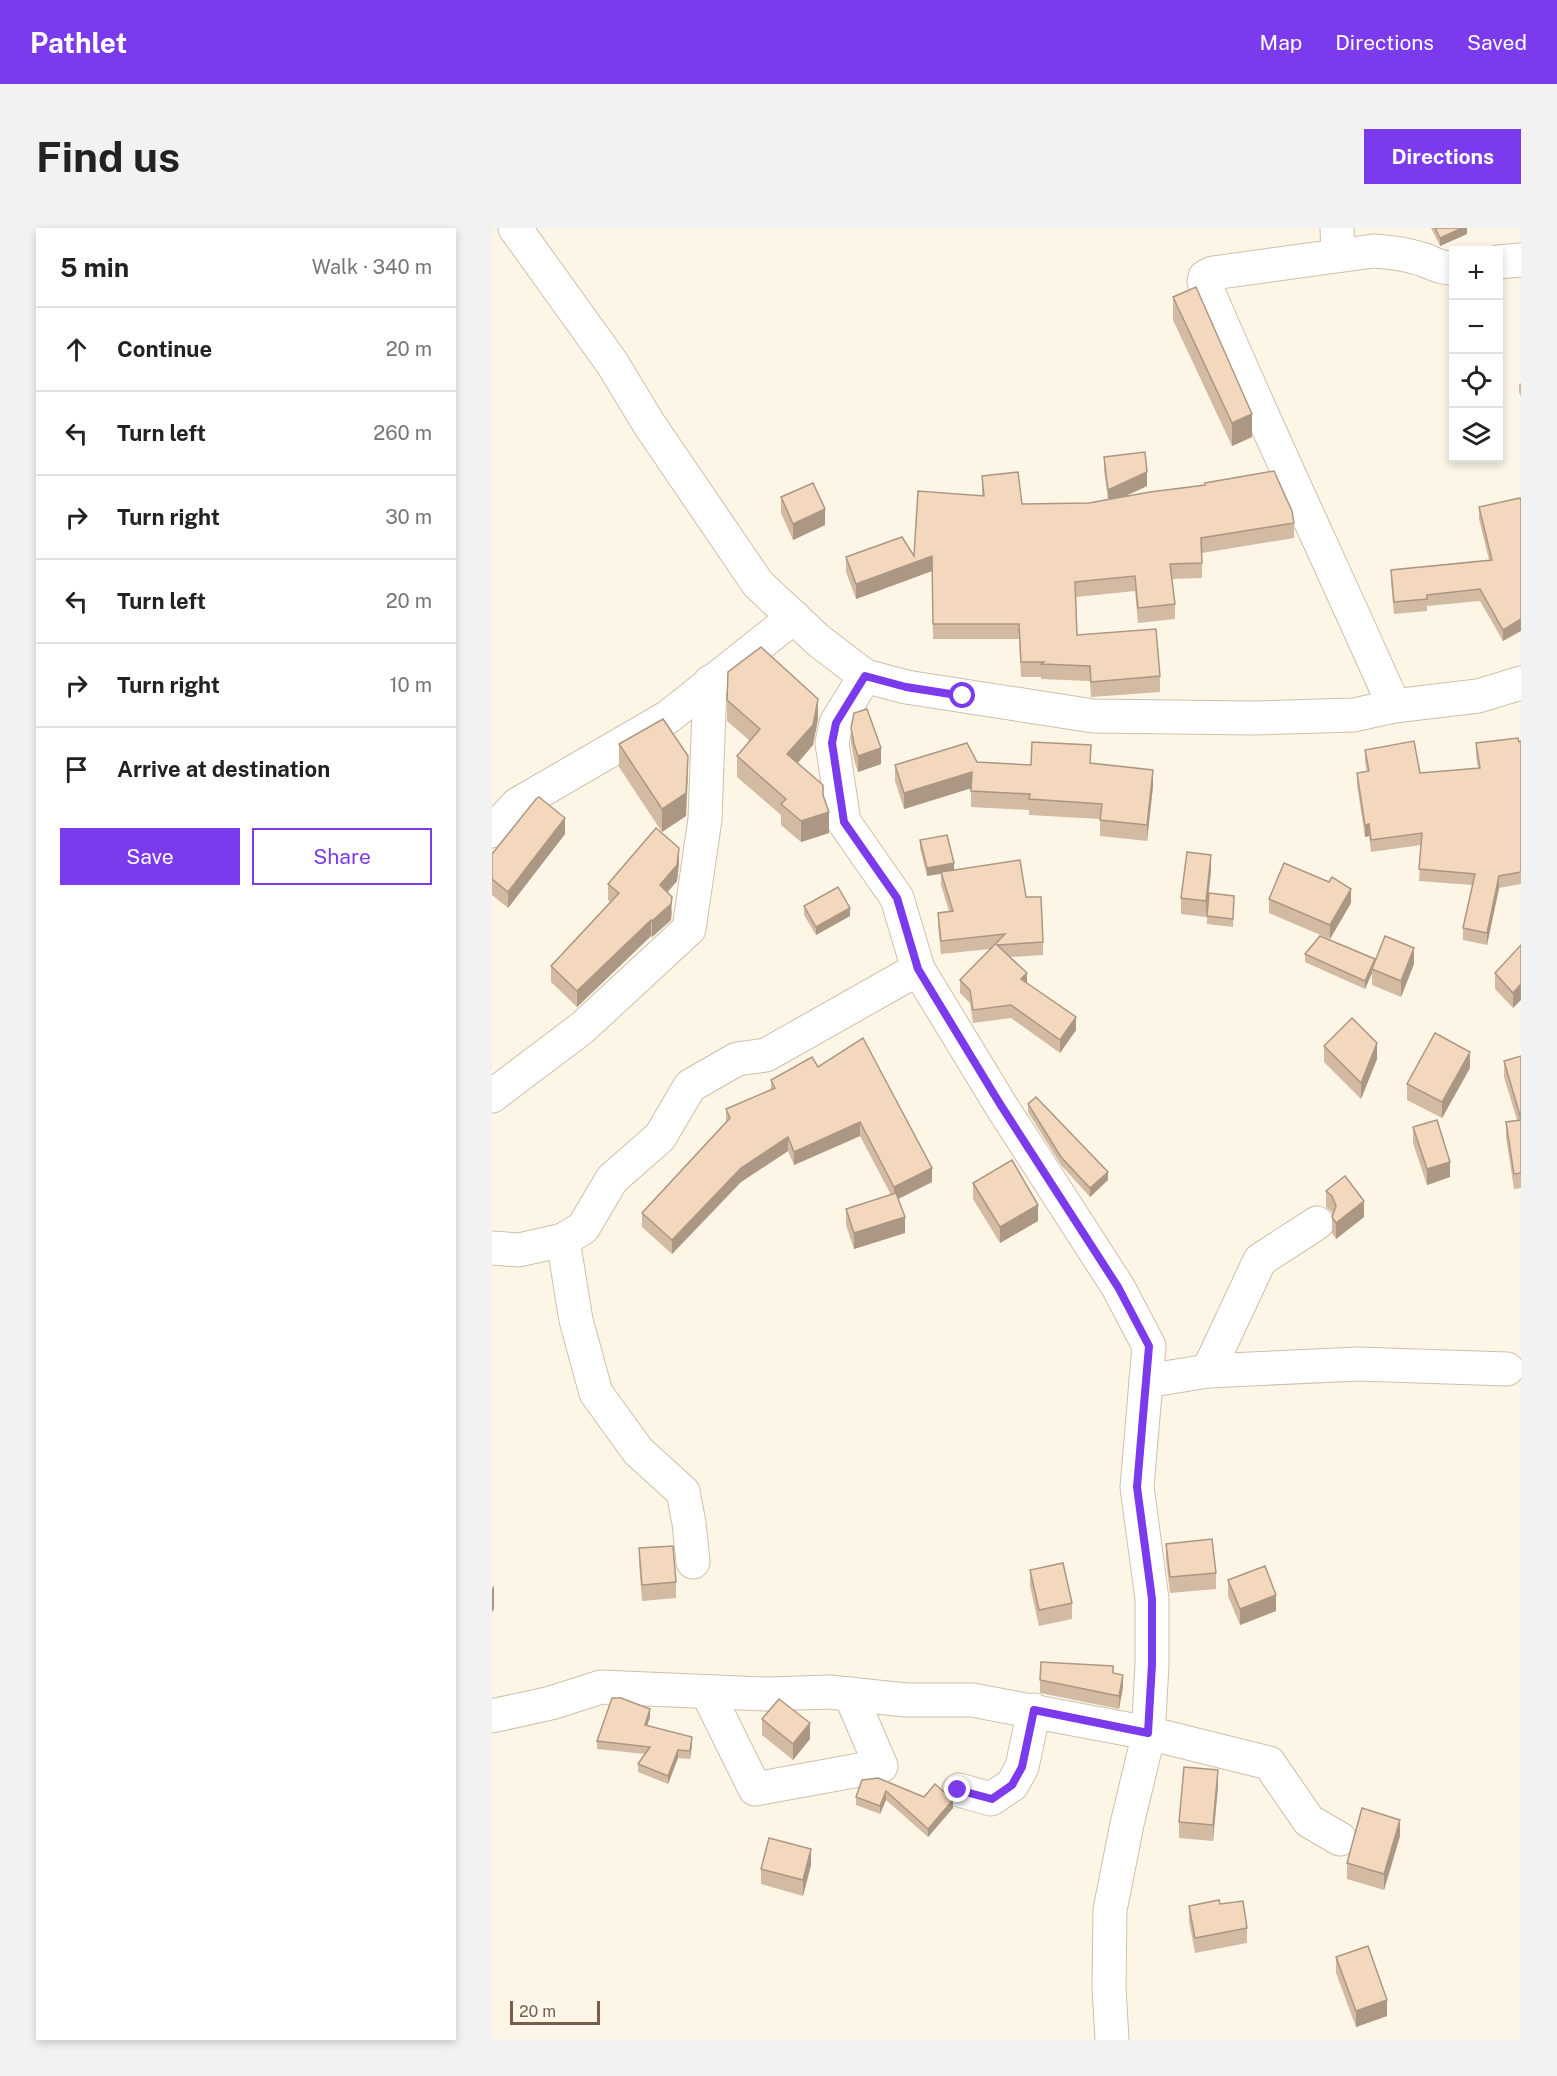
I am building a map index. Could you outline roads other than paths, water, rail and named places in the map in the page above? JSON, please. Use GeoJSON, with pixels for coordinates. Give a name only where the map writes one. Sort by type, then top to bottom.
{"type":"FeatureCollection","features":[{"type":"Feature","properties":{"kind":"street"},"geometry":{"type":"LineString","coordinates":[[515,228],[612,363],[649,424],[758,584],[819,641],[865,676],[906,687],[1093,716],[1253,718],[1354,715],[1394,706],[1478,696],[1521,683]]}},
{"type":"Feature","properties":{"kind":"street"},"geometry":{"type":"LineString","coordinates":[[1394,706],[1257,406],[1204,282],[1205,277],[1213,273],[1338,242],[1373,251],[1422,259],[1449,269]]}},
{"type":"Feature","properties":{"kind":"street"},"geometry":{"type":"LineString","coordinates":[[1503,262],[1521,261]]}},
{"type":"Feature","properties":{"kind":"street"},"geometry":{"type":"LineString","coordinates":[[492,831],[518,804],[668,717],[794,617]]}},
{"type":"Feature","properties":{"kind":"street"},"geometry":{"type":"LineString","coordinates":[[865,676],[836,723],[832,743],[844,822],[897,898],[918,969],[1000,1104],[1118,1287],[1149,1346],[1137,1487],[1152,1599],[1152,1664],[1148,1733],[1110,1910],[1109,1988],[1112,2040]]}},
{"type":"Feature","properties":{"kind":"street"},"geometry":{"type":"LineString","coordinates":[[492,1096],[582,1028],[689,929],[705,819],[710,682]]}},
{"type":"Feature","properties":{"kind":"street"},"geometry":{"type":"LineString","coordinates":[[492,1248],[519,1250],[563,1240],[584,1228],[612,1179],[660,1137],[690,1086],[737,1059],[766,1055],[918,969]]}},
{"type":"Feature","properties":{"kind":"street"},"geometry":{"type":"LineString","coordinates":[[1208,1371],[1260,1260],[1317,1222]]}},
{"type":"Feature","properties":{"kind":"street"},"geometry":{"type":"LineString","coordinates":[[563,1240],[576,1320],[596,1393],[638,1451],[682,1492],[689,1523],[693,1562]]}},
{"type":"Feature","properties":{"kind":"street"},"geometry":{"type":"LineString","coordinates":[[1146,1381],[1208,1371],[1358,1364],[1507,1369]]}},
{"type":"Feature","properties":{"kind":"street"},"geometry":{"type":"LineString","coordinates":[[492,1716],[551,1703],[601,1687],[766,1694],[829,1692],[906,1700],[972,1700],[1148,1733],[1269,1762],[1309,1821],[1340,1839]]}},
{"type":"Feature","properties":{"kind":"street"},"geometry":{"type":"LineString","coordinates":[[707,1692],[755,1789],[881,1766],[850,1694]]}},
{"type":"Feature","properties":{"kind":"street"},"geometry":{"type":"LineString","coordinates":[[958,1790],[992,1799],[1012,1785],[1022,1767],[1034,1710]]}}]}
